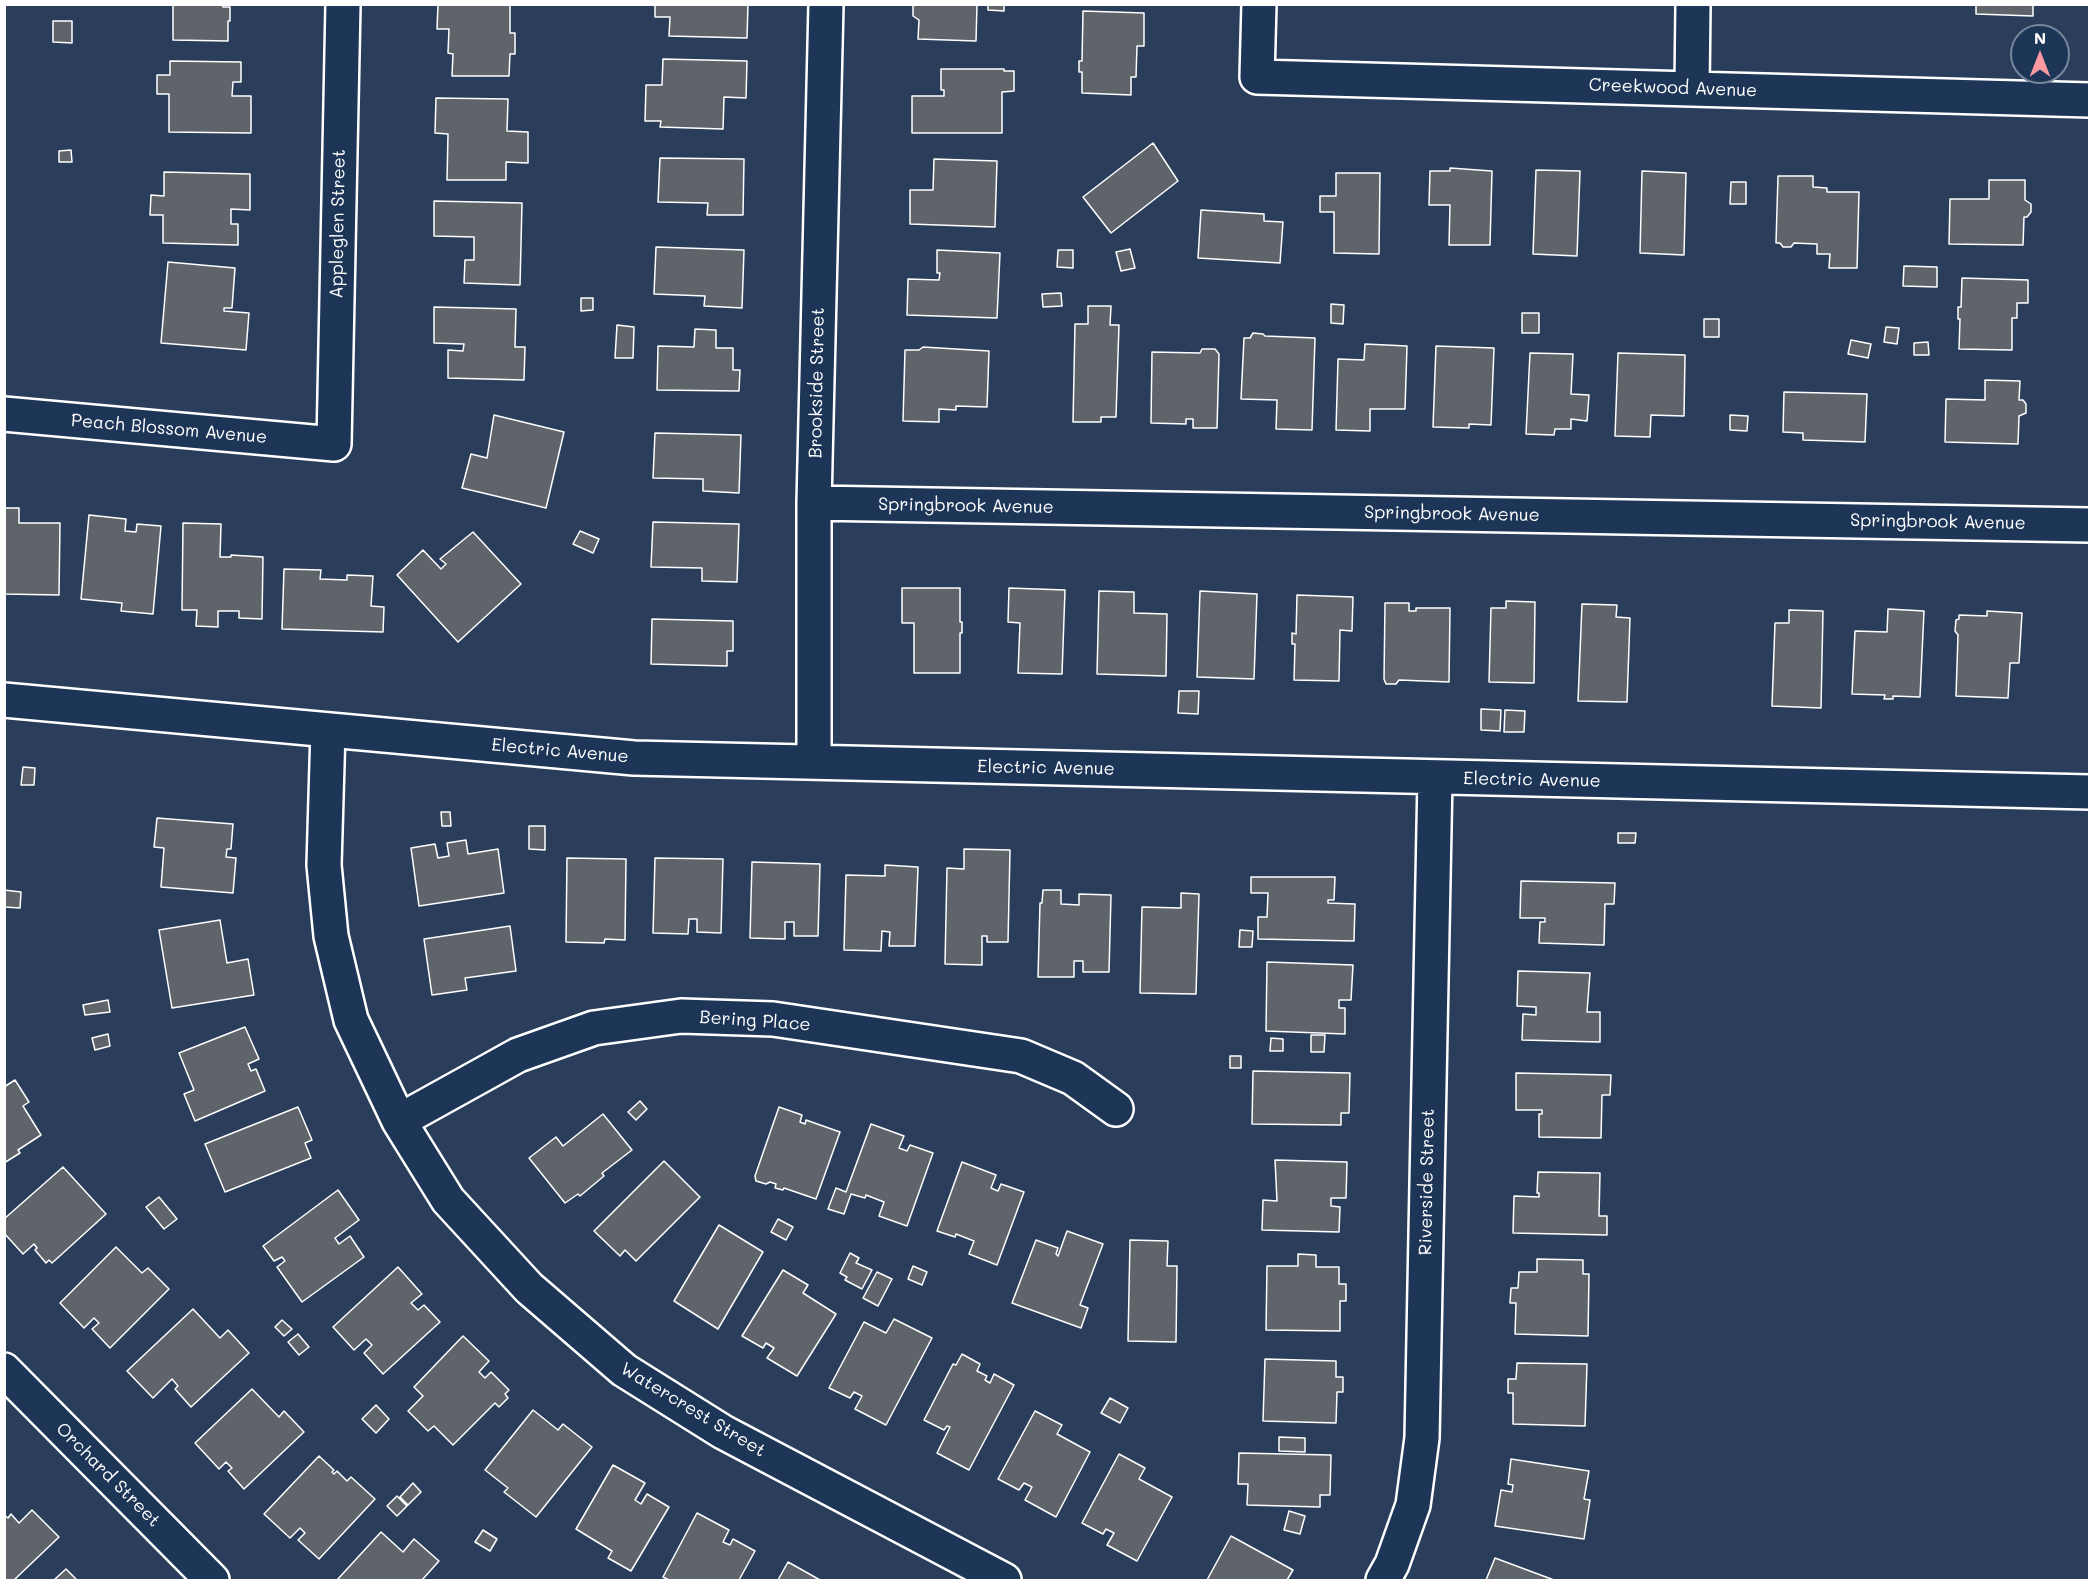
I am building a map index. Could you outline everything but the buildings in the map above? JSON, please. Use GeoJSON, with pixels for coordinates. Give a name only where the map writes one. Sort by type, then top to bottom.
{"type":"FeatureCollection","features":[{"type":"Feature","properties":{"kind":"street","name":"Appleglen Street"},"geometry":{"type":"LineString","coordinates":[[334,444],[343,4]]}},
{"type":"Feature","properties":{"kind":"street","name":"Brookside Street"},"geometry":{"type":"LineString","coordinates":[[814,762],[814,503],[826,4]]}},
{"type":"Feature","properties":{"kind":"street","name":"Creekwood Avenue"},"geometry":{"type":"LineString","coordinates":[[1259,4],[1257,77],[2090,100]]}},
{"type":"Feature","properties":{"kind":"street"},"geometry":{"type":"LineString","coordinates":[[1692,89],[1693,4]]}},
{"type":"Feature","properties":{"kind":"street","name":"Peach Blossom Avenue"},"geometry":{"type":"LineString","coordinates":[[4,414],[334,444]]}},
{"type":"Feature","properties":{"kind":"street","name":"Springbrook Avenue"},"geometry":{"type":"LineString","coordinates":[[814,503],[2090,525]]}},
{"type":"Feature","properties":{"kind":"street","name":"Electric Avenue"},"geometry":{"type":"LineString","coordinates":[[4,700],[634,758],[2090,792]]}},
{"type":"Feature","properties":{"kind":"street","name":"Watercrest Street"},"geometry":{"type":"LineString","coordinates":[[328,730],[324,865],[331,936],[351,1020],[399,1120],[448,1200],[530,1288],[624,1370],[723,1432],[1004,1581]]}},
{"type":"Feature","properties":{"kind":"street","name":"Riverside Street"},"geometry":{"type":"LineString","coordinates":[[1383,1581],[1392,1564],[1413,1505],[1422,1437],[1435,777]]}},
{"type":"Feature","properties":{"kind":"street","name":"Bering Place"},"geometry":{"type":"LineString","coordinates":[[399,1120],[518,1055],[594,1028],[681,1016],[772,1019],[1021,1056],[1072,1078],[1116,1109]]}},
{"type":"Feature","properties":{"kind":"street","name":"Orchard Street"},"geometry":{"type":"LineString","coordinates":[[4,1370],[212,1581]]}}]}
